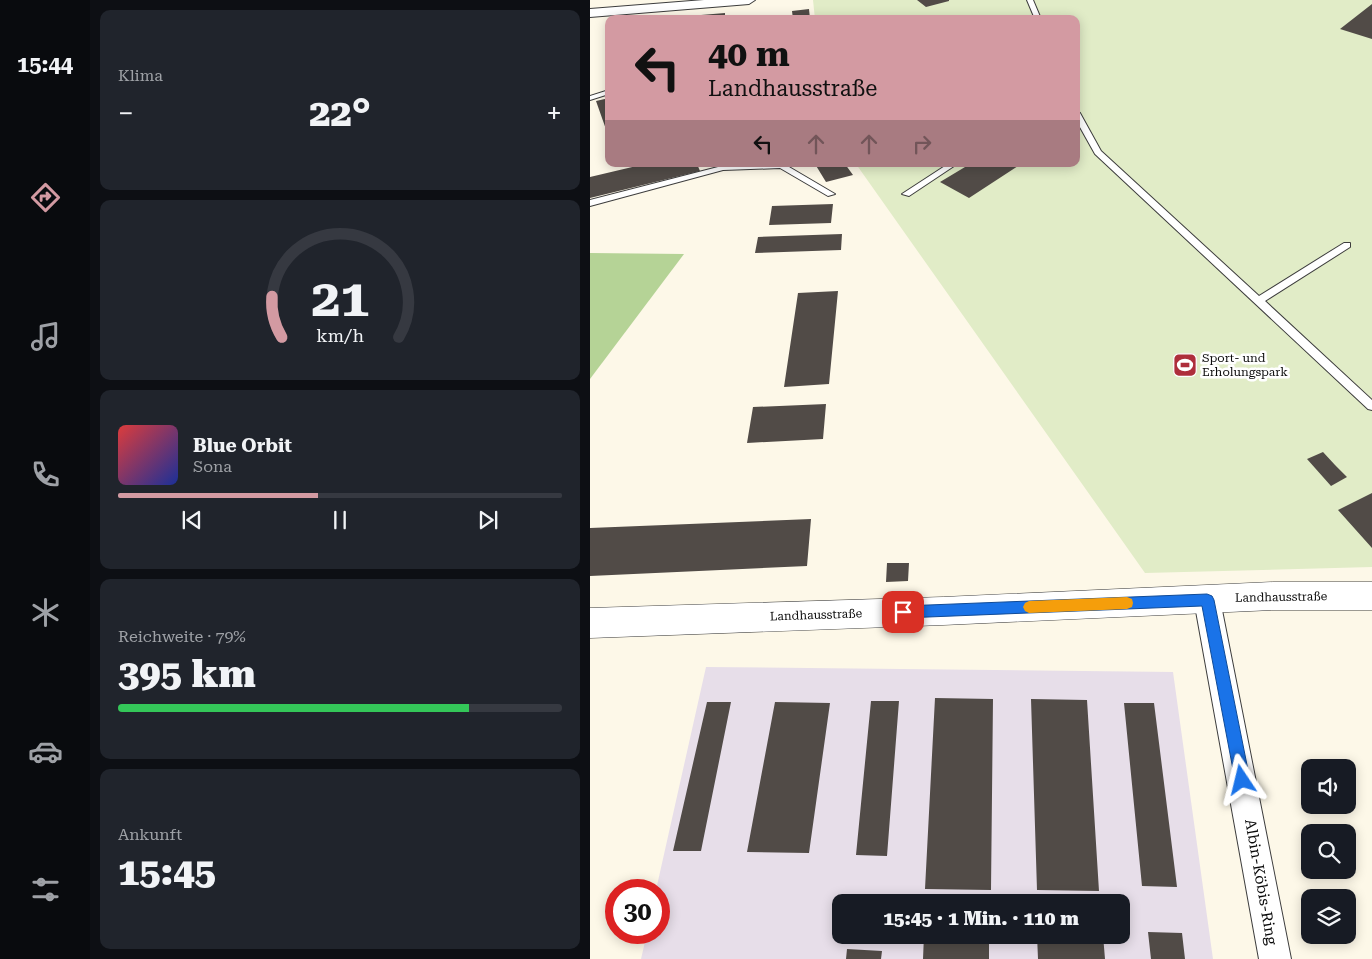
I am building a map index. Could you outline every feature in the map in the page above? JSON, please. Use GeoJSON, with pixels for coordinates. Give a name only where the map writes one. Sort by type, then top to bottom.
{"type":"FeatureCollection","features":[{"type":"Feature","properties":{"kind":"street"},"geometry":{"type":"LineString","coordinates":[[590,13],[750,0]]}},
{"type":"Feature","properties":{"kind":"street","name":"Landhausstraße"},"geometry":{"type":"LineString","coordinates":[[590,623],[1273,596],[1372,596]]}},
{"type":"Feature","properties":{"kind":"street","name":"Albin-Köbis-Ring"},"geometry":{"type":"LineString","coordinates":[[1207,600],[1275,959]]}},
{"type":"Feature","properties":{"kind":"lane"},"geometry":{"type":"LineString","coordinates":[[1030,0],[1036,15]]}},
{"type":"Feature","properties":{"kind":"lane"},"geometry":{"type":"LineString","coordinates":[[590,98],[605,93]]}},
{"type":"Feature","properties":{"kind":"lane"},"geometry":{"type":"LineString","coordinates":[[1080,126],[1098,152],[1372,406]]}},
{"type":"Feature","properties":{"kind":"lane"},"geometry":{"type":"LineString","coordinates":[[590,204],[719,167]]}},
{"type":"Feature","properties":{"kind":"lane"},"geometry":{"type":"LineString","coordinates":[[784,167],[831,194]]}},
{"type":"Feature","properties":{"kind":"lane"},"geometry":{"type":"LineString","coordinates":[[906,194],[948,167]]}},
{"type":"Feature","properties":{"kind":"lane"},"geometry":{"type":"LineString","coordinates":[[1258,301],[1347,245]]}},
{"type":"Feature","properties":{"kind":"shaded area"},"geometry":{"type":"Polygon","coordinates":[[[706,667],[1173,672],[1213,959],[641,959],[644,944],[670,944],[670,879],[658,879],[706,667]]]}},
{"type":"Feature","properties":{"kind":"green space","name":"Sport- und Erholungspark"},"geometry":{"type":"Polygon","coordinates":[[[813,0],[1372,0],[1372,567],[1145,573],[858,167],[1080,167],[1080,15],[815,15],[813,0]]]}},
{"type":"Feature","properties":{"kind":"green space"},"geometry":{"type":"Polygon","coordinates":[[[590,253],[684,254],[590,379],[590,253]]]}},
{"type":"Feature","properties":{"kind":"building"},"geometry":{"type":"Polygon","coordinates":[[[917,0],[949,0],[949,1],[926,7],[917,0]]]}},
{"type":"Feature","properties":{"kind":"building"},"geometry":{"type":"Polygon","coordinates":[[[1372,4],[1372,39],[1340,29],[1372,4]]]}},
{"type":"Feature","properties":{"kind":"building"},"geometry":{"type":"Polygon","coordinates":[[[809,9],[810,15],[792,15],[792,11],[809,9]]]}},
{"type":"Feature","properties":{"kind":"building"},"geometry":{"type":"Polygon","coordinates":[[[725,13],[725,15],[701,15],[725,13]]]}},
{"type":"Feature","properties":{"kind":"building"},"geometry":{"type":"Polygon","coordinates":[[[605,99],[605,126],[596,101],[605,99]]]}},
{"type":"Feature","properties":{"kind":"building"},"geometry":{"type":"Polygon","coordinates":[[[632,167],[698,167],[700,171],[590,198],[590,177],[632,167]]]}},
{"type":"Feature","properties":{"kind":"building"},"geometry":{"type":"Polygon","coordinates":[[[817,167],[847,167],[853,175],[826,182],[817,167]]]}},
{"type":"Feature","properties":{"kind":"building"},"geometry":{"type":"Polygon","coordinates":[[[965,167],[1016,167],[969,198],[940,182],[965,167]]]}},
{"type":"Feature","properties":{"kind":"building"},"geometry":{"type":"Polygon","coordinates":[[[833,204],[831,223],[769,225],[772,206],[833,204]]]}},
{"type":"Feature","properties":{"kind":"building"},"geometry":{"type":"Polygon","coordinates":[[[842,234],[841,250],[755,253],[758,237],[842,234]]]}},
{"type":"Feature","properties":{"kind":"building"},"geometry":{"type":"Polygon","coordinates":[[[838,291],[829,384],[784,387],[798,293],[838,291]]]}},
{"type":"Feature","properties":{"kind":"building"},"geometry":{"type":"Polygon","coordinates":[[[826,404],[823,439],[747,443],[753,407],[826,404]]]}},
{"type":"Feature","properties":{"kind":"building"},"geometry":{"type":"Polygon","coordinates":[[[1323,452],[1347,477],[1331,486],[1307,459],[1323,452]]]}},
{"type":"Feature","properties":{"kind":"building"},"geometry":{"type":"Polygon","coordinates":[[[1372,493],[1372,548],[1338,510],[1372,493]]]}},
{"type":"Feature","properties":{"kind":"building"},"geometry":{"type":"Polygon","coordinates":[[[811,519],[807,566],[590,576],[590,528],[811,519]]]}},
{"type":"Feature","properties":{"kind":"building"},"geometry":{"type":"Polygon","coordinates":[[[887,563],[909,563],[908,581],[886,582],[887,563]]]}},
{"type":"Feature","properties":{"kind":"building"},"geometry":{"type":"Polygon","coordinates":[[[935,698],[993,699],[991,890],[925,889],[935,698]]]}},
{"type":"Feature","properties":{"kind":"building"},"geometry":{"type":"Polygon","coordinates":[[[1031,699],[1087,700],[1099,891],[1037,890],[1031,699]]]}},
{"type":"Feature","properties":{"kind":"building"},"geometry":{"type":"Polygon","coordinates":[[[871,701],[899,701],[887,856],[856,855],[871,701]]]}},
{"type":"Feature","properties":{"kind":"building"},"geometry":{"type":"Polygon","coordinates":[[[707,702],[731,702],[701,851],[673,851],[707,702]]]}},
{"type":"Feature","properties":{"kind":"building"},"geometry":{"type":"Polygon","coordinates":[[[775,702],[830,703],[809,853],[747,852],[775,702]]]}},
{"type":"Feature","properties":{"kind":"building"},"geometry":{"type":"Polygon","coordinates":[[[1124,703],[1154,703],[1177,887],[1142,886],[1124,703]]]}},
{"type":"Feature","properties":{"kind":"building"},"geometry":{"type":"Polygon","coordinates":[[[1148,932],[1182,933],[1185,959],[1151,959],[1148,932]]]}},
{"type":"Feature","properties":{"kind":"building"},"geometry":{"type":"Polygon","coordinates":[[[924,944],[989,944],[989,959],[923,959],[924,944]]]}},
{"type":"Feature","properties":{"kind":"building"},"geometry":{"type":"Polygon","coordinates":[[[1037,944],[1104,944],[1105,959],[1038,959],[1037,944]]]}},
{"type":"Feature","properties":{"kind":"building"},"geometry":{"type":"Polygon","coordinates":[[[847,949],[882,951],[881,959],[846,959],[847,949]]]}},
{"type":"Feature","properties":{"kind":"slow traffic"},"geometry":{"type":"LineString","coordinates":[[1029,607],[1127,603]]}},
{"type":"Feature","properties":{"kind":"place","name":"Sport- und Erholungspark"},"geometry":{"type":"Point","coordinates":[1185,365]}},
{"type":"Feature","properties":{"kind":"route"},"geometry":{"type":"LineString","coordinates":[[903,612],[1207,600],[1242,780]]}}]}
